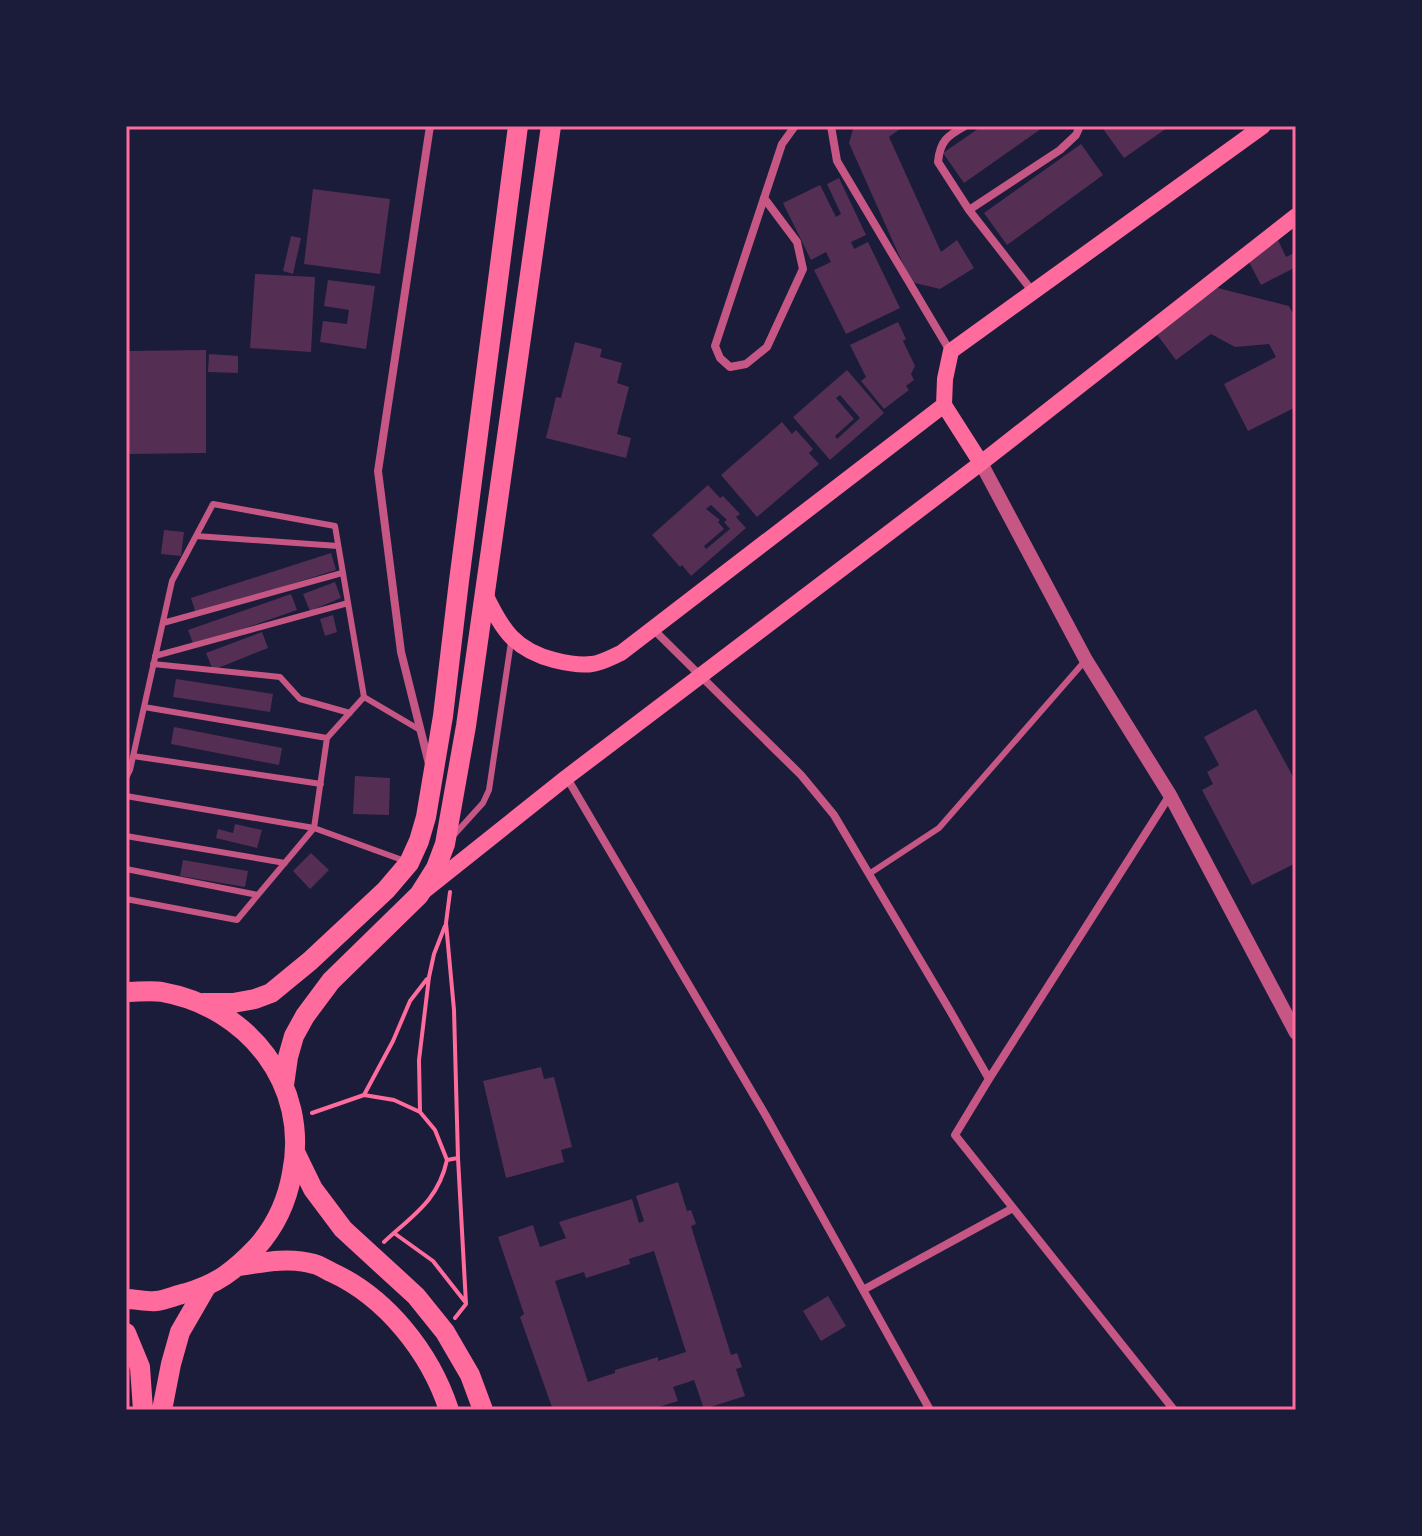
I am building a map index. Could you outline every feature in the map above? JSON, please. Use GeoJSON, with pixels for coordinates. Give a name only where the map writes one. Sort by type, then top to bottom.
{"type":"FeatureCollection","features":[{"type":"Feature","properties":{"kind":"main road"},"geometry":{"type":"LineString","coordinates":[[126,992],[160,991],[203,1003],[233,1003],[271,993],[386,890],[409,863],[419,841],[443,716],[518,126]]}},
{"type":"Feature","properties":{"kind":"main road"},"geometry":{"type":"LineString","coordinates":[[419,895],[436,868],[445,844],[464,741],[551,126]]}},
{"type":"Feature","properties":{"kind":"main road"},"geometry":{"type":"LineString","coordinates":[[981,463],[944,405],[951,351],[1263,126]]}},
{"type":"Feature","properties":{"kind":"main road"},"geometry":{"type":"LineString","coordinates":[[284,1085],[294,1036],[305,1016],[331,981],[419,895],[567,777],[981,463],[1296,216]]}},
{"type":"Feature","properties":{"kind":"main road"},"geometry":{"type":"LineString","coordinates":[[485,594],[496,618],[512,639],[536,655],[593,664],[621,653],[944,405]]}},
{"type":"Feature","properties":{"kind":"main road"},"geometry":{"type":"LineString","coordinates":[[126,1299],[156,1301],[206,1287],[239,1266],[268,1234],[288,1196],[296,1154],[294,1119],[284,1085],[264,1051],[246,1032],[203,1003]]}},
{"type":"Feature","properties":{"kind":"main road"},"geometry":{"type":"LineString","coordinates":[[296,1154],[313,1189],[343,1229],[416,1296],[445,1332],[470,1375],[483,1410]]}},
{"type":"Feature","properties":{"kind":"main road"},"geometry":{"type":"LineString","coordinates":[[239,1266],[276,1260],[314,1264],[352,1281],[394,1317],[422,1353],[449,1410]]}},
{"type":"Feature","properties":{"kind":"main road"},"geometry":{"type":"LineString","coordinates":[[162,1410],[180,1332],[206,1287]]}},
{"type":"Feature","properties":{"kind":"main road"},"geometry":{"type":"LineString","coordinates":[[126,1333],[140,1367],[143,1410]]}},
{"type":"Feature","properties":{"kind":"street"},"geometry":{"type":"LineString","coordinates":[[430,126],[378,471],[401,652],[432,780]]}},
{"type":"Feature","properties":{"kind":"street"},"geometry":{"type":"LineString","coordinates":[[764,198],[797,242],[803,269],[767,347],[746,364],[730,367],[720,358],[715,346],[764,198],[782,144],[795,126]]}},
{"type":"Feature","properties":{"kind":"street"},"geometry":{"type":"LineString","coordinates":[[831,126],[837,161],[951,351]]}},
{"type":"Feature","properties":{"kind":"street"},"geometry":{"type":"LineString","coordinates":[[965,126],[940,147],[938,162],[969,210],[1033,292]]}},
{"type":"Feature","properties":{"kind":"street"},"geometry":{"type":"LineString","coordinates":[[969,210],[1060,150],[1076,135],[1080,126]]}},
{"type":"Feature","properties":{"kind":"street"},"geometry":{"type":"LineString","coordinates":[[981,463],[1086,660],[1170,795],[1296,1033]]}},
{"type":"Feature","properties":{"kind":"street"},"geometry":{"type":"LineString","coordinates":[[653,629],[801,775],[834,815],[989,1079]]}},
{"type":"Feature","properties":{"kind":"street"},"geometry":{"type":"LineString","coordinates":[[567,777],[766,1116],[930,1410]]}},
{"type":"Feature","properties":{"kind":"street"},"geometry":{"type":"LineString","coordinates":[[1170,795],[955,1135],[1174,1410]]}},
{"type":"Feature","properties":{"kind":"street"},"geometry":{"type":"LineString","coordinates":[[863,1290],[1013,1208]]}},
{"type":"Feature","properties":{"kind":"lane"},"geometry":{"type":"LineString","coordinates":[[126,778],[172,581],[213,504],[335,526],[364,697],[420,730]]}},
{"type":"Feature","properties":{"kind":"lane"},"geometry":{"type":"LineString","coordinates":[[196,536],[338,546]]}},
{"type":"Feature","properties":{"kind":"lane"},"geometry":{"type":"LineString","coordinates":[[163,623],[342,573]]}},
{"type":"Feature","properties":{"kind":"lane"},"geometry":{"type":"LineString","coordinates":[[154,660],[348,603]]}},
{"type":"Feature","properties":{"kind":"lane"},"geometry":{"type":"LineString","coordinates":[[445,844],[483,803],[489,790],[512,639]]}},
{"type":"Feature","properties":{"kind":"lane"},"geometry":{"type":"LineString","coordinates":[[154,660],[280,677],[300,699],[350,713]]}},
{"type":"Feature","properties":{"kind":"lane"},"geometry":{"type":"LineString","coordinates":[[869,874],[939,828],[1086,660]]}},
{"type":"Feature","properties":{"kind":"lane"},"geometry":{"type":"LineString","coordinates":[[126,899],[237,920],[314,828],[327,738],[364,697]]}},
{"type":"Feature","properties":{"kind":"lane"},"geometry":{"type":"LineString","coordinates":[[144,707],[327,738]]}},
{"type":"Feature","properties":{"kind":"lane"},"geometry":{"type":"LineString","coordinates":[[133,756],[321,784]]}},
{"type":"Feature","properties":{"kind":"lane"},"geometry":{"type":"LineString","coordinates":[[126,796],[314,828],[409,863]]}},
{"type":"Feature","properties":{"kind":"lane"},"geometry":{"type":"LineString","coordinates":[[126,836],[285,863]]}},
{"type":"Feature","properties":{"kind":"lane"},"geometry":{"type":"LineString","coordinates":[[126,869],[258,895]]}},
{"type":"Feature","properties":{"kind":"path"},"geometry":{"type":"LineString","coordinates":[[445,1332],[466,1304],[454,1010],[446,923],[453,870]]}},
{"type":"Feature","properties":{"kind":"path"},"geometry":{"type":"LineString","coordinates":[[420,1112],[419,1060],[429,977],[446,923]]}},
{"type":"Feature","properties":{"kind":"path"},"geometry":{"type":"LineString","coordinates":[[364,1095],[410,1001],[429,977]]}},
{"type":"Feature","properties":{"kind":"path"},"geometry":{"type":"LineString","coordinates":[[294,1119],[364,1095],[394,1100],[420,1112],[435,1130],[447,1160],[436,1192],[416,1215],[394,1233],[433,1261],[466,1304]]}},
{"type":"Feature","properties":{"kind":"path"},"geometry":{"type":"LineString","coordinates":[[447,1160],[458,1158]]}},
{"type":"Feature","properties":{"kind":"building"},"geometry":{"type":"Polygon","coordinates":[[[854,126],[904,126],[889,137],[941,252],[957,240],[974,268],[940,289],[911,282],[849,143],[854,126]]]}},
{"type":"Feature","properties":{"kind":"building"},"geometry":{"type":"Polygon","coordinates":[[[982,126],[1045,126],[964,183],[943,153],[982,126]]]}},
{"type":"Feature","properties":{"kind":"building"},"geometry":{"type":"Polygon","coordinates":[[[1101,126],[1170,126],[1124,158],[1101,126]]]}},
{"type":"Feature","properties":{"kind":"building"},"geometry":{"type":"Polygon","coordinates":[[[1081,144],[1103,175],[1007,245],[984,213],[1081,144]]]}},
{"type":"Feature","properties":{"kind":"building"},"geometry":{"type":"Polygon","coordinates":[[[839,178],[866,235],[851,242],[854,249],[868,242],[900,308],[846,334],[814,270],[831,262],[826,252],[811,260],[783,203],[820,185],[836,217],[841,214],[827,184],[839,178]]]}},
{"type":"Feature","properties":{"kind":"building"},"geometry":{"type":"Polygon","coordinates":[[[313,189],[390,199],[380,274],[304,264],[313,189]]]}},
{"type":"Feature","properties":{"kind":"building"},"geometry":{"type":"Polygon","coordinates":[[[291,236],[301,238],[293,274],[283,271],[291,236]]]}},
{"type":"Feature","properties":{"kind":"building"},"geometry":{"type":"Polygon","coordinates":[[[1278,240],[1286,257],[1296,252],[1296,267],[1261,285],[1249,262],[1278,240]]]}},
{"type":"Feature","properties":{"kind":"building"},"geometry":{"type":"Polygon","coordinates":[[[255,274],[315,277],[311,352],[250,348],[255,274]]]}},
{"type":"Feature","properties":{"kind":"building"},"geometry":{"type":"Polygon","coordinates":[[[328,280],[375,286],[366,349],[320,342],[323,321],[347,324],[349,310],[324,306],[328,280]]]}},
{"type":"Feature","properties":{"kind":"building"},"geometry":{"type":"Polygon","coordinates":[[[1214,287],[1289,306],[1296,319],[1296,407],[1248,431],[1224,384],[1276,357],[1269,344],[1235,347],[1211,334],[1176,360],[1155,332],[1214,287]]]}},
{"type":"Feature","properties":{"kind":"building"},"geometry":{"type":"Polygon","coordinates":[[[898,322],[915,366],[911,374],[914,380],[906,386],[909,390],[884,409],[861,381],[866,377],[850,345],[898,322]]]}},
{"type":"Feature","properties":{"kind":"building"},"geometry":{"type":"Polygon","coordinates":[[[575,342],[602,349],[600,357],[622,363],[617,383],[629,387],[617,434],[631,438],[626,458],[546,438],[556,397],[561,398],[575,342]]]}},
{"type":"Feature","properties":{"kind":"building"},"geometry":{"type":"Polygon","coordinates":[[[206,350],[206,453],[129,454],[128,351],[206,350]]]}},
{"type":"Feature","properties":{"kind":"building"},"geometry":{"type":"Polygon","coordinates":[[[209,354],[238,356],[238,373],[208,372],[209,354]]]}},
{"type":"Feature","properties":{"kind":"building"},"geometry":{"type":"Polygon","coordinates":[[[847,370],[884,413],[830,460],[793,417],[847,370]],[[840,395],[836,398],[854,419],[835,436],[837,439],[860,418],[840,395]]]}},
{"type":"Feature","properties":{"kind":"building"},"geometry":{"type":"Polygon","coordinates":[[[782,422],[792,434],[796,430],[813,449],[809,453],[819,464],[757,517],[721,475],[782,422]]]}},
{"type":"Feature","properties":{"kind":"building"},"geometry":{"type":"Polygon","coordinates":[[[708,485],[740,514],[736,517],[746,528],[691,576],[652,535],[708,485]],[[711,505],[706,509],[720,520],[718,522],[724,529],[704,546],[706,549],[730,529],[724,522],[727,520],[711,505]]]}},
{"type":"Feature","properties":{"kind":"building"},"geometry":{"type":"Polygon","coordinates":[[[164,530],[184,532],[181,556],[161,554],[164,530]]]}},
{"type":"Feature","properties":{"kind":"building"},"geometry":{"type":"Polygon","coordinates":[[[331,553],[336,570],[196,614],[191,598],[331,553]]]}},
{"type":"Feature","properties":{"kind":"building"},"geometry":{"type":"Polygon","coordinates":[[[335,582],[341,598],[310,611],[303,594],[335,582]]]}},
{"type":"Feature","properties":{"kind":"building"},"geometry":{"type":"Polygon","coordinates":[[[291,594],[297,610],[194,646],[188,630],[291,594]]]}},
{"type":"Feature","properties":{"kind":"building"},"geometry":{"type":"Polygon","coordinates":[[[333,615],[337,632],[325,636],[320,619],[333,615]]]}},
{"type":"Feature","properties":{"kind":"building"},"geometry":{"type":"Polygon","coordinates":[[[262,632],[268,648],[213,670],[206,653],[262,632]]]}},
{"type":"Feature","properties":{"kind":"building"},"geometry":{"type":"Polygon","coordinates":[[[176,679],[273,694],[270,712],[173,697],[176,679]]]}},
{"type":"Feature","properties":{"kind":"building"},"geometry":{"type":"Polygon","coordinates":[[[1256,709],[1296,782],[1296,863],[1252,885],[1202,790],[1213,784],[1207,772],[1219,765],[1204,737],[1256,709]]]}},
{"type":"Feature","properties":{"kind":"building"},"geometry":{"type":"Polygon","coordinates":[[[174,727],[282,748],[279,765],[171,744],[174,727]]]}},
{"type":"Feature","properties":{"kind":"building"},"geometry":{"type":"Polygon","coordinates":[[[355,776],[390,778],[389,815],[353,814],[355,776]]]}},
{"type":"Feature","properties":{"kind":"building"},"geometry":{"type":"Polygon","coordinates":[[[235,824],[262,830],[257,848],[216,838],[218,829],[233,833],[235,824]]]}},
{"type":"Feature","properties":{"kind":"building"},"geometry":{"type":"Polygon","coordinates":[[[311,853],[329,870],[310,889],[293,871],[311,853]]]}},
{"type":"Feature","properties":{"kind":"building"},"geometry":{"type":"Polygon","coordinates":[[[183,860],[248,871],[245,887],[180,876],[183,860]]]}},
{"type":"Feature","properties":{"kind":"building"},"geometry":{"type":"Polygon","coordinates":[[[541,1067],[544,1079],[554,1077],[572,1147],[561,1150],[564,1162],[506,1178],[483,1081],[541,1067]]]}},
{"type":"Feature","properties":{"kind":"building"},"geometry":{"type":"Polygon","coordinates":[[[678,1182],[687,1211],[691,1210],[696,1224],[691,1226],[731,1355],[737,1353],[742,1367],[736,1369],[745,1396],[704,1409],[694,1380],[673,1387],[678,1401],[649,1410],[553,1410],[520,1317],[524,1314],[498,1237],[533,1225],[540,1247],[566,1238],[559,1222],[632,1199],[639,1223],[644,1221],[636,1196],[678,1182]],[[654,1251],[629,1259],[630,1264],[586,1278],[584,1272],[555,1281],[588,1382],[615,1373],[615,1370],[686,1352],[654,1251]]]}},
{"type":"Feature","properties":{"kind":"building"},"geometry":{"type":"Polygon","coordinates":[[[828,1296],[846,1326],[821,1341],[803,1311],[828,1296]]]}}]}
